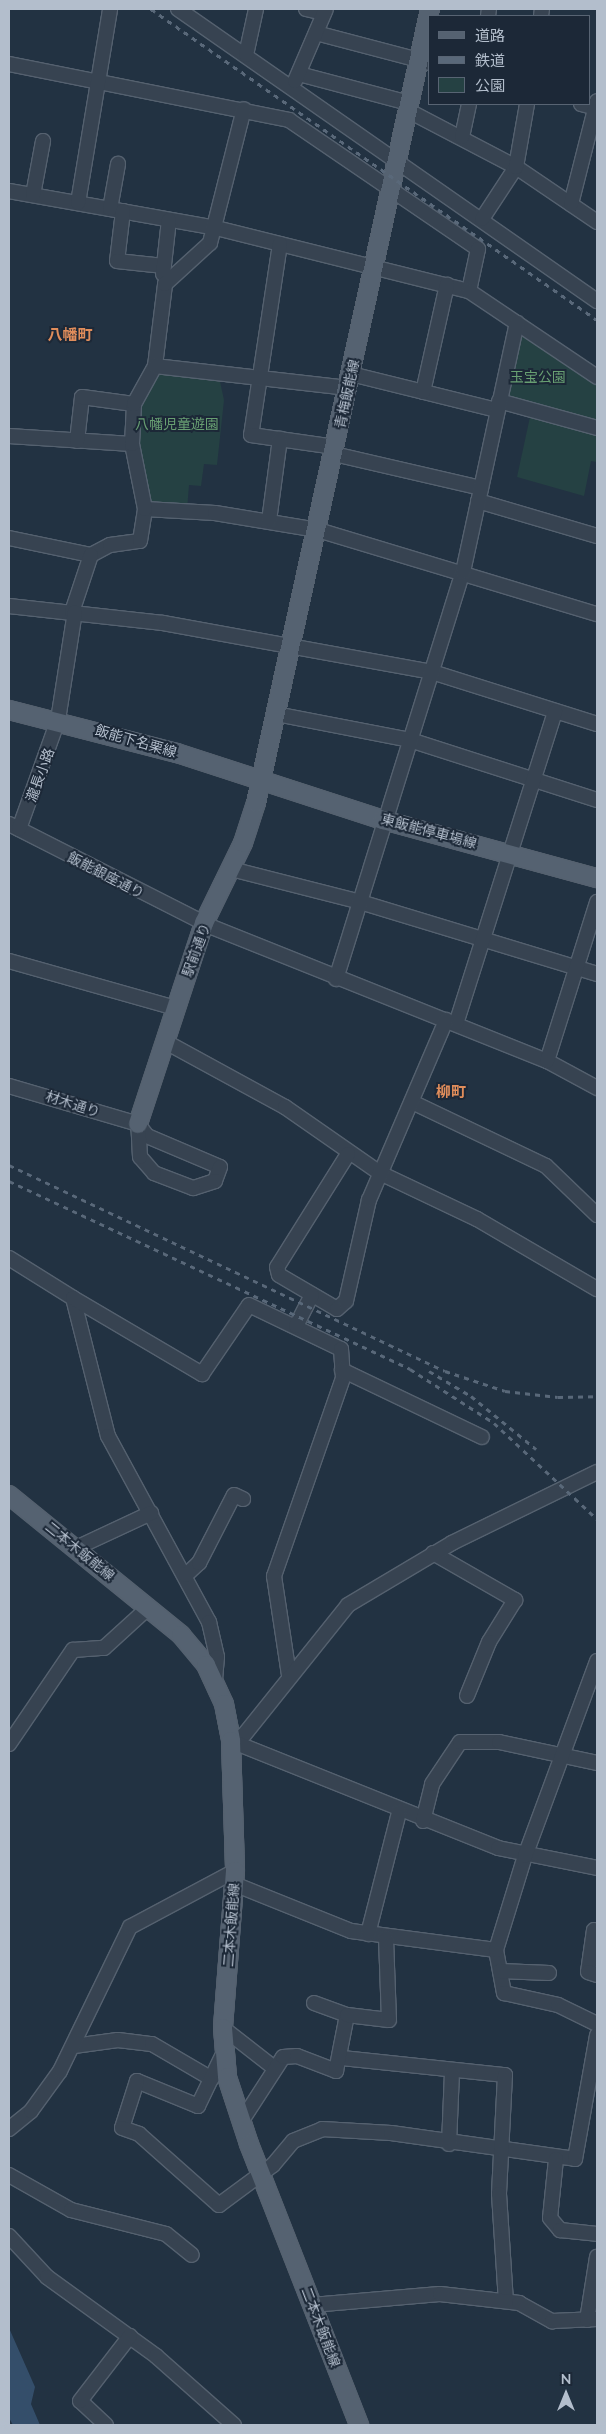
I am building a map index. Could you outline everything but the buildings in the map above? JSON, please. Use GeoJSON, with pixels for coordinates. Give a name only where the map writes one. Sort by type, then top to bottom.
{"type":"FeatureCollection","features":[{"type":"Feature","properties":{"kind":"main road","name":"青梅飯能線"},"geometry":{"type":"LineString","coordinates":[[262,778],[318,530],[408,107],[424,61],[428,26]]}},
{"type":"Feature","properties":{"kind":"main road","name":"飯能下名栗線"},"geometry":{"type":"LineString","coordinates":[[9,710],[58,720],[262,778]]}},
{"type":"Feature","properties":{"kind":"main road","name":"東飯能停車場線"},"geometry":{"type":"LineString","coordinates":[[262,778],[384,820],[597,878]]}},
{"type":"Feature","properties":{"kind":"main road","name":"駅前通り"},"geometry":{"type":"LineString","coordinates":[[138,1124],[164,1040],[204,924],[231,869],[262,778]]}},
{"type":"Feature","properties":{"kind":"main road","name":"二本木飯能線"},"geometry":{"type":"LineString","coordinates":[[9,1495],[149,1606],[196,1652],[215,1682],[231,1741],[235,1877],[223,2028],[224,2052],[240,2122],[359,2425]]}},
{"type":"Feature","properties":{"kind":"street"},"geometry":{"type":"LineString","coordinates":[[78,203],[100,80],[110,9]]}},
{"type":"Feature","properties":{"kind":"street"},"geometry":{"type":"LineString","coordinates":[[178,9],[195,14],[246,55],[296,80],[396,162],[482,219],[597,300]]}},
{"type":"Feature","properties":{"kind":"street"},"geometry":{"type":"LineString","coordinates":[[246,55],[256,9]]}},
{"type":"Feature","properties":{"kind":"street"},"geometry":{"type":"LineString","coordinates":[[296,80],[325,11],[306,9]]}},
{"type":"Feature","properties":{"kind":"street"},"geometry":{"type":"LineString","coordinates":[[316,33],[424,61]]}},
{"type":"Feature","properties":{"kind":"street"},"geometry":{"type":"LineString","coordinates":[[9,64],[100,80],[289,120],[391,187],[478,249],[469,290]]}},
{"type":"Feature","properties":{"kind":"street"},"geometry":{"type":"LineString","coordinates":[[296,80],[408,107],[516,167],[597,222]]}},
{"type":"Feature","properties":{"kind":"street"},"geometry":{"type":"LineString","coordinates":[[462,137],[469,105]]}},
{"type":"Feature","properties":{"kind":"street"},"geometry":{"type":"LineString","coordinates":[[482,219],[516,167],[527,105]]}},
{"type":"Feature","properties":{"kind":"street"},"geometry":{"type":"LineString","coordinates":[[571,204],[597,106]]}},
{"type":"Feature","properties":{"kind":"street"},"geometry":{"type":"LineString","coordinates":[[165,284],[206,249],[216,228],[244,109]]}},
{"type":"Feature","properties":{"kind":"street"},"geometry":{"type":"LineString","coordinates":[[33,195],[43,141]]}},
{"type":"Feature","properties":{"kind":"street"},"geometry":{"type":"LineString","coordinates":[[118,164],[117,261],[164,266]]}},
{"type":"Feature","properties":{"kind":"street"},"geometry":{"type":"LineString","coordinates":[[9,191],[216,228],[469,290],[597,377]]}},
{"type":"Feature","properties":{"kind":"street"},"geometry":{"type":"LineString","coordinates":[[9,538],[91,555],[110,545],[140,541],[145,509],[132,444],[134,404],[155,366],[165,284],[164,266],[169,220]]}},
{"type":"Feature","properties":{"kind":"street"},"geometry":{"type":"LineString","coordinates":[[280,244],[251,435],[334,450],[480,494],[597,536]]}},
{"type":"Feature","properties":{"kind":"street"},"geometry":{"type":"LineString","coordinates":[[423,392],[447,285]]}},
{"type":"Feature","properties":{"kind":"street"},"geometry":{"type":"LineString","coordinates":[[336,979],[357,901],[463,572],[517,323]]}},
{"type":"Feature","properties":{"kind":"street"},"geometry":{"type":"LineString","coordinates":[[155,366],[259,377],[350,381],[498,405],[597,428]]}},
{"type":"Feature","properties":{"kind":"street"},"geometry":{"type":"LineString","coordinates":[[77,441],[82,397],[134,404]]}},
{"type":"Feature","properties":{"kind":"street"},"geometry":{"type":"LineString","coordinates":[[9,436],[132,444]]}},
{"type":"Feature","properties":{"kind":"street"},"geometry":{"type":"LineString","coordinates":[[269,521],[280,439]]}},
{"type":"Feature","properties":{"kind":"street"},"geometry":{"type":"LineString","coordinates":[[145,509],[269,521],[318,530],[463,572],[597,614]]}},
{"type":"Feature","properties":{"kind":"street","name":"瀧長小路"},"geometry":{"type":"LineString","coordinates":[[14,826],[58,720],[73,612],[91,555]]}},
{"type":"Feature","properties":{"kind":"street"},"geometry":{"type":"LineString","coordinates":[[9,606],[163,624],[432,672],[597,724]]}},
{"type":"Feature","properties":{"kind":"street"},"geometry":{"type":"LineString","coordinates":[[348,1154],[277,1267],[279,1275],[337,1309],[346,1301],[369,1200],[412,1102],[451,1022],[482,941],[555,711]]}},
{"type":"Feature","properties":{"kind":"street"},"geometry":{"type":"LineString","coordinates":[[276,714],[410,740],[597,800]]}},
{"type":"Feature","properties":{"kind":"street","name":"飯能銀座通り"},"geometry":{"type":"LineString","coordinates":[[14,826],[204,924],[336,979],[451,1022],[547,1061],[597,1088]]}},
{"type":"Feature","properties":{"kind":"street"},"geometry":{"type":"LineString","coordinates":[[231,869],[357,901],[482,941],[597,974]]}},
{"type":"Feature","properties":{"kind":"street"},"geometry":{"type":"LineString","coordinates":[[547,1061],[597,902]]}},
{"type":"Feature","properties":{"kind":"street"},"geometry":{"type":"LineString","coordinates":[[9,961],[175,1008]]}},
{"type":"Feature","properties":{"kind":"street"},"geometry":{"type":"LineString","coordinates":[[164,1040],[285,1107],[348,1154],[380,1173],[477,1219],[597,1289]]}},
{"type":"Feature","properties":{"kind":"street","name":"材木通り"},"geometry":{"type":"LineString","coordinates":[[9,1086],[138,1124]]}},
{"type":"Feature","properties":{"kind":"street"},"geometry":{"type":"LineString","coordinates":[[412,1102],[546,1166],[597,1215]]}},
{"type":"Feature","properties":{"kind":"street"},"geometry":{"type":"LineString","coordinates":[[138,1124],[147,1136],[220,1167],[215,1181],[193,1188],[154,1173],[140,1157],[138,1124]]}},
{"type":"Feature","properties":{"kind":"street"},"geometry":{"type":"LineString","coordinates":[[9,1258],[202,1374],[249,1305],[341,1349],[342,1370],[274,1576],[289,1675]]}},
{"type":"Feature","properties":{"kind":"street"},"geometry":{"type":"LineString","coordinates":[[296,1326],[312,1295]]}},
{"type":"Feature","properties":{"kind":"street"},"geometry":{"type":"LineString","coordinates":[[73,1298],[108,1436],[186,1575],[214,1638],[215,1682]]}},
{"type":"Feature","properties":{"kind":"street"},"geometry":{"type":"LineString","coordinates":[[342,1370],[482,1437]]}},
{"type":"Feature","properties":{"kind":"street"},"geometry":{"type":"LineString","coordinates":[[231,1741],[244,1735],[289,1675],[348,1605],[433,1554],[597,1472]]}},
{"type":"Feature","properties":{"kind":"street"},"geometry":{"type":"LineString","coordinates":[[186,1575],[199,1563],[234,1495],[243,1499]]}},
{"type":"Feature","properties":{"kind":"street"},"geometry":{"type":"LineString","coordinates":[[76,1548],[151,1513]]}},
{"type":"Feature","properties":{"kind":"street"},"geometry":{"type":"LineString","coordinates":[[433,1554],[515,1600],[489,1642],[467,1696]]}},
{"type":"Feature","properties":{"kind":"street"},"geometry":{"type":"LineString","coordinates":[[9,1744],[73,1650],[104,1648],[149,1606]]}},
{"type":"Feature","properties":{"kind":"street"},"geometry":{"type":"LineString","coordinates":[[597,1661],[525,1856],[496,1950],[504,1993],[558,2005],[597,2024]]}},
{"type":"Feature","properties":{"kind":"street"},"geometry":{"type":"LineString","coordinates":[[231,1741],[423,1821],[525,1856],[597,1868]]}},
{"type":"Feature","properties":{"kind":"street"},"geometry":{"type":"LineString","coordinates":[[423,1821],[432,1784],[460,1742],[499,1742],[563,1754],[597,1763]]}},
{"type":"Feature","properties":{"kind":"street"},"geometry":{"type":"LineString","coordinates":[[368,1934],[399,1812]]}},
{"type":"Feature","properties":{"kind":"street"},"geometry":{"type":"LineString","coordinates":[[9,2129],[31,2111],[74,2046],[130,1927],[235,1877],[270,1902],[368,1934],[496,1950]]}},
{"type":"Feature","properties":{"kind":"street"},"geometry":{"type":"LineString","coordinates":[[594,1930],[588,1972],[597,1975]]}},
{"type":"Feature","properties":{"kind":"street"},"geometry":{"type":"LineString","coordinates":[[314,2004],[347,2015],[389,2020],[386,1937]]}},
{"type":"Feature","properties":{"kind":"street"},"geometry":{"type":"LineString","coordinates":[[500,1971],[549,1973]]}},
{"type":"Feature","properties":{"kind":"street"},"geometry":{"type":"LineString","coordinates":[[240,2122],[273,2067],[283,2056],[297,2056],[336,2071],[342,2058],[347,2015]]}},
{"type":"Feature","properties":{"kind":"street"},"geometry":{"type":"LineString","coordinates":[[223,2028],[273,2067]]}},
{"type":"Feature","properties":{"kind":"street"},"geometry":{"type":"LineString","coordinates":[[224,2052],[198,2106],[137,2081],[122,2128],[139,2134],[219,2205],[260,2172],[273,2165],[293,2141],[322,2129],[391,2133],[449,2144],[575,2159],[597,2035]]}},
{"type":"Feature","properties":{"kind":"street"},"geometry":{"type":"LineString","coordinates":[[74,2046],[118,2040],[152,2044],[212,2079]]}},
{"type":"Feature","properties":{"kind":"street"},"geometry":{"type":"LineString","coordinates":[[342,2058],[452,2071],[505,2075],[498,2194],[506,2301]]}},
{"type":"Feature","properties":{"kind":"street"},"geometry":{"type":"LineString","coordinates":[[449,2144],[452,2071]]}},
{"type":"Feature","properties":{"kind":"street"},"geometry":{"type":"LineString","coordinates":[[556,2158],[550,2218],[560,2230],[597,2234]]}},
{"type":"Feature","properties":{"kind":"street"},"geometry":{"type":"LineString","coordinates":[[9,2175],[72,2210],[166,2234],[192,2255]]}},
{"type":"Feature","properties":{"kind":"street"},"geometry":{"type":"LineString","coordinates":[[9,2236],[47,2277],[130,2336],[234,2425]]}},
{"type":"Feature","properties":{"kind":"street"},"geometry":{"type":"LineString","coordinates":[[312,2305],[411,2294],[506,2301],[528,2306],[552,2321],[592,2320],[597,2257]]}},
{"type":"Feature","properties":{"kind":"street"},"geometry":{"type":"LineString","coordinates":[[106,2425],[80,2402],[130,2336]]}},
{"type":"Feature","properties":{"kind":"green space","name":"玉宝公園"},"geometry":{"type":"Polygon","coordinates":[[[516,330],[597,377],[597,428],[499,401],[516,330]]]}},
{"type":"Feature","properties":{"kind":"green space","name":"八幡児童遊園"},"geometry":{"type":"Polygon","coordinates":[[[155,366],[218,372],[224,400],[217,465],[204,464],[201,486],[189,485],[187,510],[145,509],[134,404],[155,366]]]}},
{"type":"Feature","properties":{"kind":"green space"},"geometry":{"type":"Polygon","coordinates":[[[530,417],[597,431],[597,462],[591,461],[584,496],[517,477],[530,417]]]}},
{"type":"Feature","properties":{"kind":"water"},"geometry":{"type":"Polygon","coordinates":[[[9,2328],[35,2387],[31,2404],[40,2425],[13,2425],[9,2418],[9,2328]]]}},
{"type":"Feature","properties":{"kind":"railway"},"geometry":{"type":"LineString","coordinates":[[151,9],[597,320]]}},
{"type":"Feature","properties":{"kind":"railway"},"geometry":{"type":"LineString","coordinates":[[9,1165],[445,1371],[505,1391],[558,1397],[597,1396]]}},
{"type":"Feature","properties":{"kind":"railway"},"geometry":{"type":"LineString","coordinates":[[9,1181],[410,1369],[494,1423],[597,1519]]}},
{"type":"Feature","properties":{"kind":"railway"},"geometry":{"type":"LineString","coordinates":[[429,1371],[471,1396],[536,1449]]}},
{"type":"Feature","properties":{"kind":"district","name":"八幡町"},"geometry":{"type":"Point","coordinates":[70,335]}},
{"type":"Feature","properties":{"kind":"district","name":"柳町"},"geometry":{"type":"Point","coordinates":[451,1092]}}]}
